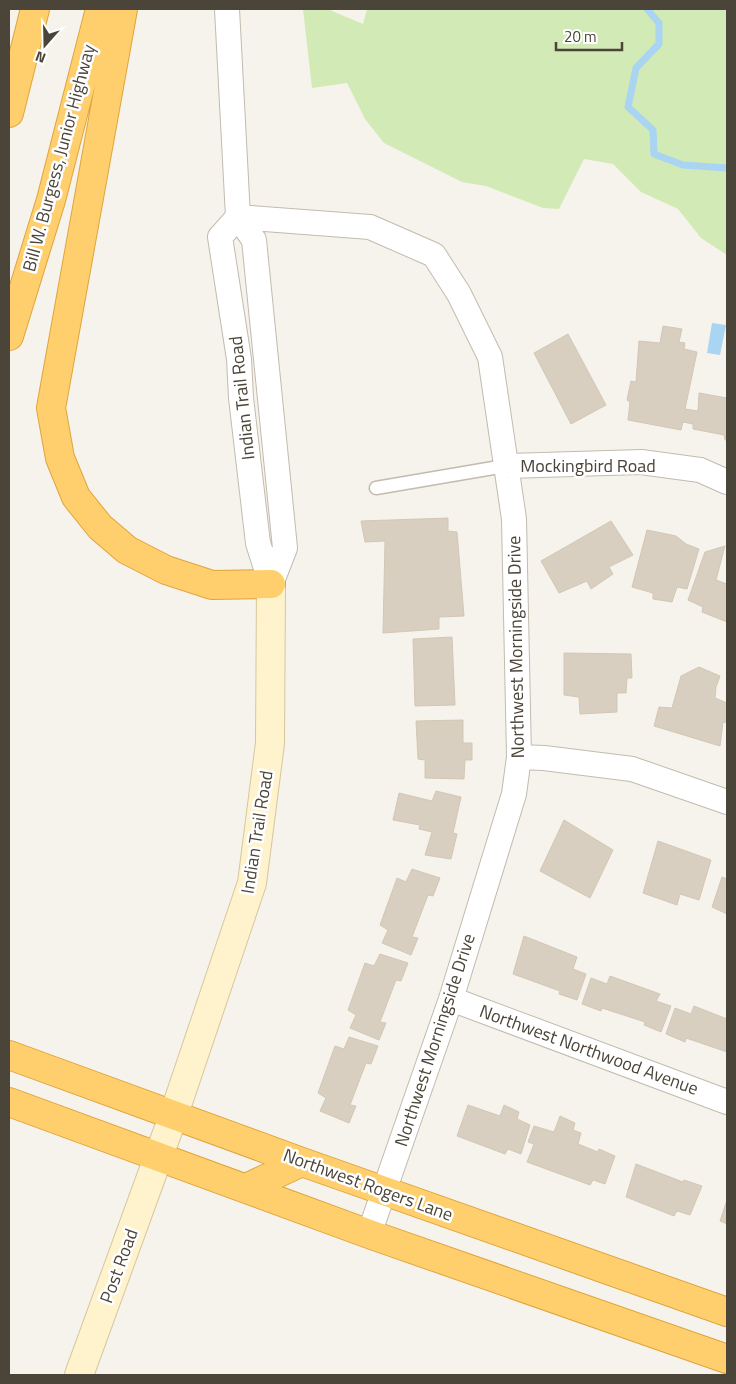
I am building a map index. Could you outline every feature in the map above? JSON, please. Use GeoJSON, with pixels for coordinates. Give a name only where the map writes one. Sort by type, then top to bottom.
{"type":"FeatureCollection","features":[{"type":"Feature","properties":{"kind":"highway"},"geometry":{"type":"LineString","coordinates":[[9,113],[35,9]]}},
{"type":"Feature","properties":{"kind":"highway","name":"Bill W. Burgess, Junior Highway"},"geometry":{"type":"LineString","coordinates":[[9,336],[50,200],[100,9]]}},
{"type":"Feature","properties":{"kind":"highway"},"geometry":{"type":"LineString","coordinates":[[123,9],[51,408],[60,458],[76,496],[100,527],[127,550],[166,570],[212,584],[271,584]]}},
{"type":"Feature","properties":{"kind":"highway","name":"Northwest Rogers Lane"},"geometry":{"type":"LineString","coordinates":[[9,1055],[302,1162],[727,1312]]}},
{"type":"Feature","properties":{"kind":"highway"},"geometry":{"type":"LineString","coordinates":[[9,1102],[369,1234],[727,1359]]}},
{"type":"Feature","properties":{"kind":"highway"},"geometry":{"type":"LineString","coordinates":[[246,1188],[302,1162]]}},
{"type":"Feature","properties":{"kind":"street"},"geometry":{"type":"LineString","coordinates":[[227,9],[238,217]]}},
{"type":"Feature","properties":{"kind":"street","name":"Indian Trail Road"},"geometry":{"type":"LineString","coordinates":[[158,1156],[252,884],[270,743],[271,584],[258,543],[238,359],[220,237],[238,217],[254,240],[285,548],[271,584]]}},
{"type":"Feature","properties":{"kind":"street","name":"Northwest Morningside Drive"},"geometry":{"type":"LineString","coordinates":[[238,217],[370,227],[434,255],[459,294],[490,357],[514,519],[519,757],[514,794],[451,999],[369,1234]]}},
{"type":"Feature","properties":{"kind":"street","name":"Mockingbird Road"},"geometry":{"type":"LineString","coordinates":[[505,466],[641,462],[700,470],[727,482]]}},
{"type":"Feature","properties":{"kind":"street"},"geometry":{"type":"LineString","coordinates":[[519,757],[544,758],[632,769],[727,802]]}},
{"type":"Feature","properties":{"kind":"street","name":"Northwest Northwood Avenue"},"geometry":{"type":"LineString","coordinates":[[451,999],[727,1102]]}},
{"type":"Feature","properties":{"kind":"street","name":"Post Road"},"geometry":{"type":"LineString","coordinates":[[79,1375],[158,1156]]}},
{"type":"Feature","properties":{"kind":"lane"},"geometry":{"type":"LineString","coordinates":[[376,488],[505,466]]}},
{"type":"Feature","properties":{"kind":"green space"},"geometry":{"type":"Polygon","coordinates":[[[303,9],[329,9],[363,24],[367,9],[727,9],[727,255],[701,238],[678,209],[641,192],[613,164],[584,159],[559,209],[543,208],[486,186],[462,182],[384,143],[365,119],[347,83],[312,88],[303,9]]]}},
{"type":"Feature","properties":{"kind":"water"},"geometry":{"type":"Polygon","coordinates":[[[712,323],[726,325],[720,355],[707,353],[712,323]]]}},
{"type":"Feature","properties":{"kind":"building"},"geometry":{"type":"Polygon","coordinates":[[[663,326],[682,329],[679,342],[685,343],[684,349],[697,352],[685,409],[698,411],[699,393],[727,398],[727,440],[725,440],[724,435],[693,429],[693,424],[683,422],[681,430],[628,420],[630,402],[627,400],[631,381],[636,382],[639,341],[660,343],[663,326]]]}},
{"type":"Feature","properties":{"kind":"building"},"geometry":{"type":"Polygon","coordinates":[[[568,334],[606,405],[571,424],[534,353],[568,334]]]}},
{"type":"Feature","properties":{"kind":"building"},"geometry":{"type":"Polygon","coordinates":[[[448,518],[448,531],[457,532],[464,616],[439,617],[439,629],[383,633],[385,541],[365,542],[361,521],[448,518]]]}},
{"type":"Feature","properties":{"kind":"building"},"geometry":{"type":"Polygon","coordinates":[[[611,521],[633,555],[609,567],[613,574],[591,589],[587,581],[559,593],[541,561],[611,521]]]}},
{"type":"Feature","properties":{"kind":"building"},"geometry":{"type":"Polygon","coordinates":[[[647,530],[676,536],[686,544],[699,549],[687,589],[677,587],[672,602],[653,599],[653,593],[632,587],[647,530]]]}},
{"type":"Feature","properties":{"kind":"building"},"geometry":{"type":"Polygon","coordinates":[[[725,546],[716,580],[727,584],[727,622],[702,612],[703,607],[688,600],[705,552],[725,546]]]}},
{"type":"Feature","properties":{"kind":"building"},"geometry":{"type":"Polygon","coordinates":[[[452,637],[455,705],[415,706],[413,639],[452,637]]]}},
{"type":"Feature","properties":{"kind":"building"},"geometry":{"type":"Polygon","coordinates":[[[564,653],[631,654],[632,678],[627,678],[626,693],[617,693],[617,712],[580,714],[579,697],[564,695],[564,653]]]}},
{"type":"Feature","properties":{"kind":"building"},"geometry":{"type":"Polygon","coordinates":[[[699,667],[720,676],[715,698],[727,703],[727,723],[723,722],[720,746],[654,726],[659,707],[672,708],[681,676],[699,667]]]}},
{"type":"Feature","properties":{"kind":"building"},"geometry":{"type":"Polygon","coordinates":[[[463,720],[463,743],[472,743],[472,760],[465,760],[464,779],[425,778],[425,760],[418,759],[416,721],[463,720]]]}},
{"type":"Feature","properties":{"kind":"building"},"geometry":{"type":"Polygon","coordinates":[[[436,791],[461,797],[453,833],[457,834],[451,859],[425,855],[432,832],[419,829],[420,825],[393,820],[399,793],[432,801],[436,791]]]}},
{"type":"Feature","properties":{"kind":"building"},"geometry":{"type":"Polygon","coordinates":[[[564,820],[613,850],[590,898],[540,871],[564,820]]]}},
{"type":"Feature","properties":{"kind":"building"},"geometry":{"type":"Polygon","coordinates":[[[658,841],[711,860],[699,900],[680,894],[677,905],[643,893],[658,841]]]}},
{"type":"Feature","properties":{"kind":"building"},"geometry":{"type":"Polygon","coordinates":[[[412,869],[440,878],[433,896],[428,895],[412,937],[418,938],[411,955],[382,943],[388,930],[380,925],[397,878],[406,882],[412,869]]]}},
{"type":"Feature","properties":{"kind":"building"},"geometry":{"type":"Polygon","coordinates":[[[722,877],[727,879],[727,914],[712,907],[722,877]]]}},
{"type":"Feature","properties":{"kind":"building"},"geometry":{"type":"Polygon","coordinates":[[[524,936],[577,957],[573,969],[586,974],[577,1000],[559,994],[560,991],[513,974],[524,936]]]}},
{"type":"Feature","properties":{"kind":"building"},"geometry":{"type":"Polygon","coordinates":[[[380,954],[408,963],[401,981],[396,980],[380,1022],[386,1023],[379,1040],[350,1028],[356,1015],[348,1010],[365,963],[374,966],[380,954]]]}},
{"type":"Feature","properties":{"kind":"building"},"geometry":{"type":"Polygon","coordinates":[[[610,976],[660,994],[656,1001],[671,1006],[661,1032],[644,1025],[645,1022],[602,1008],[601,1011],[582,1004],[591,978],[607,984],[610,976]]]}},
{"type":"Feature","properties":{"kind":"building"},"geometry":{"type":"Polygon","coordinates":[[[694,1006],[727,1019],[727,1052],[686,1038],[685,1042],[666,1034],[675,1008],[691,1014],[694,1006]]]}},
{"type":"Feature","properties":{"kind":"building"},"geometry":{"type":"Polygon","coordinates":[[[349,1037],[378,1046],[371,1064],[366,1063],[350,1105],[356,1106],[349,1123],[320,1111],[326,1098],[318,1093],[335,1046],[344,1049],[349,1037]]]}},
{"type":"Feature","properties":{"kind":"building"},"geometry":{"type":"Polygon","coordinates":[[[468,1105],[500,1116],[504,1105],[519,1112],[517,1119],[530,1125],[521,1154],[508,1149],[505,1154],[457,1136],[468,1105]]]}},
{"type":"Feature","properties":{"kind":"building"},"geometry":{"type":"Polygon","coordinates":[[[560,1116],[575,1123],[573,1130],[581,1133],[578,1144],[598,1152],[599,1149],[615,1156],[605,1184],[593,1180],[590,1185],[527,1162],[534,1144],[528,1142],[534,1126],[554,1132],[560,1116]]]}},
{"type":"Feature","properties":{"kind":"building"},"geometry":{"type":"Polygon","coordinates":[[[636,1164],[683,1182],[684,1180],[702,1186],[690,1215],[677,1211],[674,1216],[626,1197],[636,1164]]]}},
{"type":"Feature","properties":{"kind":"building"},"geometry":{"type":"Polygon","coordinates":[[[727,1200],[727,1224],[720,1221],[727,1200]]]}},
{"type":"Feature","properties":{"kind":"waterway"},"geometry":{"type":"LineString","coordinates":[[647,9],[659,23],[659,44],[636,68],[628,107],[653,130],[654,154],[683,165],[727,168]]}}]}
